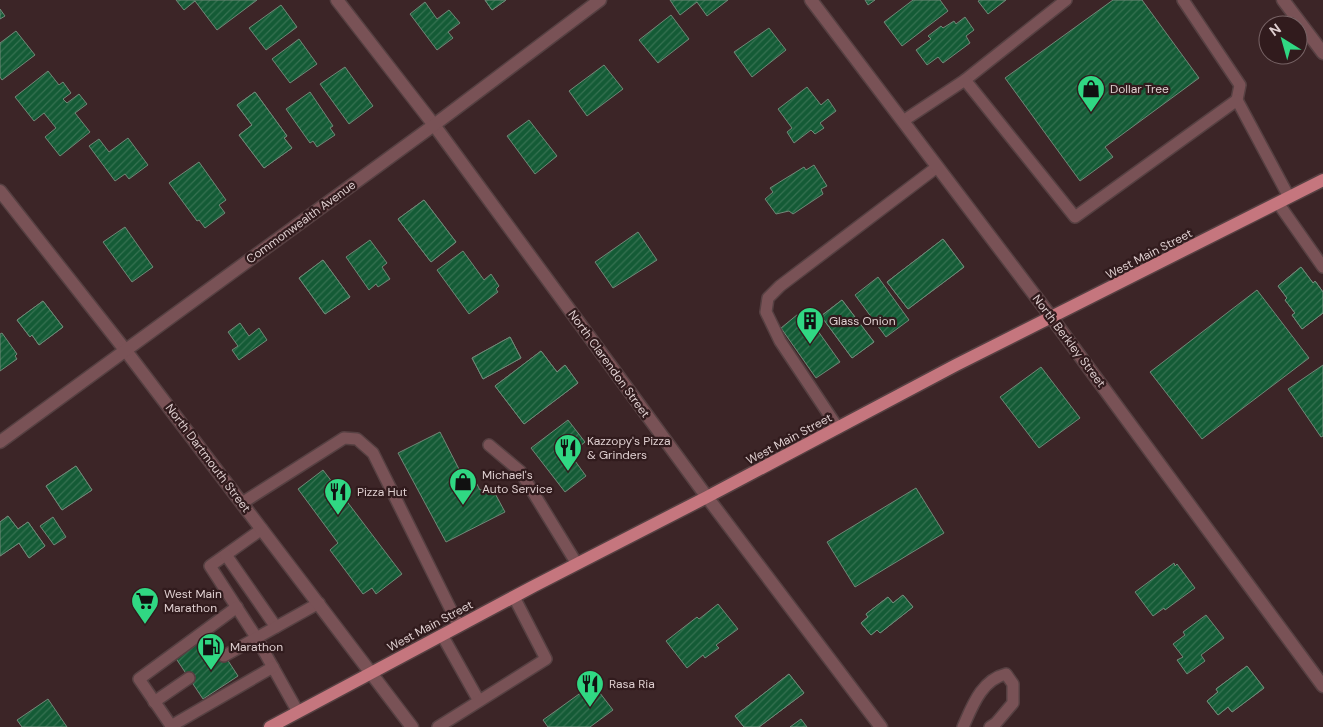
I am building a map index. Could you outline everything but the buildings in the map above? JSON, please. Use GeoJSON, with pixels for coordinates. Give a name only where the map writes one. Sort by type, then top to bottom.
{"type":"FeatureCollection","features":[{"type":"Feature","properties":{"kind":"main road","name":"West Main Street"},"geometry":{"type":"LineString","coordinates":[[270,727],[956,365],[1323,180]]}},
{"type":"Feature","properties":{"kind":"street","name":"North Clarendon Street"},"geometry":{"type":"LineString","coordinates":[[337,0],[434,125],[707,498],[881,727]]}},
{"type":"Feature","properties":{"kind":"street","name":"Commonwealth Avenue"},"geometry":{"type":"LineString","coordinates":[[0,442],[434,125],[600,0]]}},
{"type":"Feature","properties":{"kind":"street","name":"North Berkley Street"},"geometry":{"type":"LineString","coordinates":[[811,0],[1052,318],[1323,686]]}},
{"type":"Feature","properties":{"kind":"street"},"geometry":{"type":"LineString","coordinates":[[1283,0],[1323,53]]}},
{"type":"Feature","properties":{"kind":"street","name":"North Dartmouth Street"},"geometry":{"type":"LineString","coordinates":[[0,191],[126,351],[412,727]]}},
{"type":"Feature","properties":{"kind":"lane"},"geometry":{"type":"LineString","coordinates":[[903,121],[965,80],[1066,0]]}},
{"type":"Feature","properties":{"kind":"lane"},"geometry":{"type":"LineString","coordinates":[[1183,0],[1240,85],[1237,100],[1283,200],[1323,267]]}},
{"type":"Feature","properties":{"kind":"lane"},"geometry":{"type":"LineString","coordinates":[[965,80],[1075,217],[1237,100]]}},
{"type":"Feature","properties":{"kind":"lane"},"geometry":{"type":"LineString","coordinates":[[838,428],[780,341],[766,312],[768,298],[780,286],[938,167]]}},
{"type":"Feature","properties":{"kind":"lane"},"geometry":{"type":"LineString","coordinates":[[242,502],[344,438],[357,439],[373,453],[459,626]]}},
{"type":"Feature","properties":{"kind":"lane"},"geometry":{"type":"LineString","coordinates":[[488,445],[520,471],[577,564]]}},
{"type":"Feature","properties":{"kind":"lane"},"geometry":{"type":"LineString","coordinates":[[262,529],[210,566],[256,637],[298,712]]}},
{"type":"Feature","properties":{"kind":"lane"},"geometry":{"type":"LineString","coordinates":[[226,555],[276,626]]}},
{"type":"Feature","properties":{"kind":"lane"},"geometry":{"type":"LineString","coordinates":[[438,727],[546,659],[514,597]]}},
{"type":"Feature","properties":{"kind":"lane"},"geometry":{"type":"LineString","coordinates":[[224,656],[319,603]]}},
{"type":"Feature","properties":{"kind":"lane"},"geometry":{"type":"LineString","coordinates":[[236,606],[139,679],[172,727],[273,667]]}},
{"type":"Feature","properties":{"kind":"lane"},"geometry":{"type":"LineString","coordinates":[[442,635],[479,701]]}},
{"type":"Feature","properties":{"kind":"lane"},"geometry":{"type":"LineString","coordinates":[[963,727],[974,703],[986,685],[998,676],[1006,674],[1012,684],[1013,703],[996,723],[990,727]]}},
{"type":"Feature","properties":{"kind":"lane"},"geometry":{"type":"LineString","coordinates":[[154,702],[189,678]]}},
{"type":"Feature","properties":{"kind":"place","name":"Dollar Tree"},"geometry":{"type":"Point","coordinates":[1091,113]}},
{"type":"Feature","properties":{"kind":"place","name":"Glass Onion"},"geometry":{"type":"Point","coordinates":[810,345]}},
{"type":"Feature","properties":{"kind":"place","name":"Kazzopy's Pizza & Grinders"},"geometry":{"type":"Point","coordinates":[568,472]}},
{"type":"Feature","properties":{"kind":"place","name":"Michael's Auto Service"},"geometry":{"type":"Point","coordinates":[463,506]}},
{"type":"Feature","properties":{"kind":"place","name":"Pizza Hut"},"geometry":{"type":"Point","coordinates":[338,516]}},
{"type":"Feature","properties":{"kind":"place","name":"West Main Marathon"},"geometry":{"type":"Point","coordinates":[145,625]}},
{"type":"Feature","properties":{"kind":"place","name":"Marathon"},"geometry":{"type":"Point","coordinates":[211,671]}},
{"type":"Feature","properties":{"kind":"place","name":"Rasa Ria"},"geometry":{"type":"Point","coordinates":[590,708]}}]}
